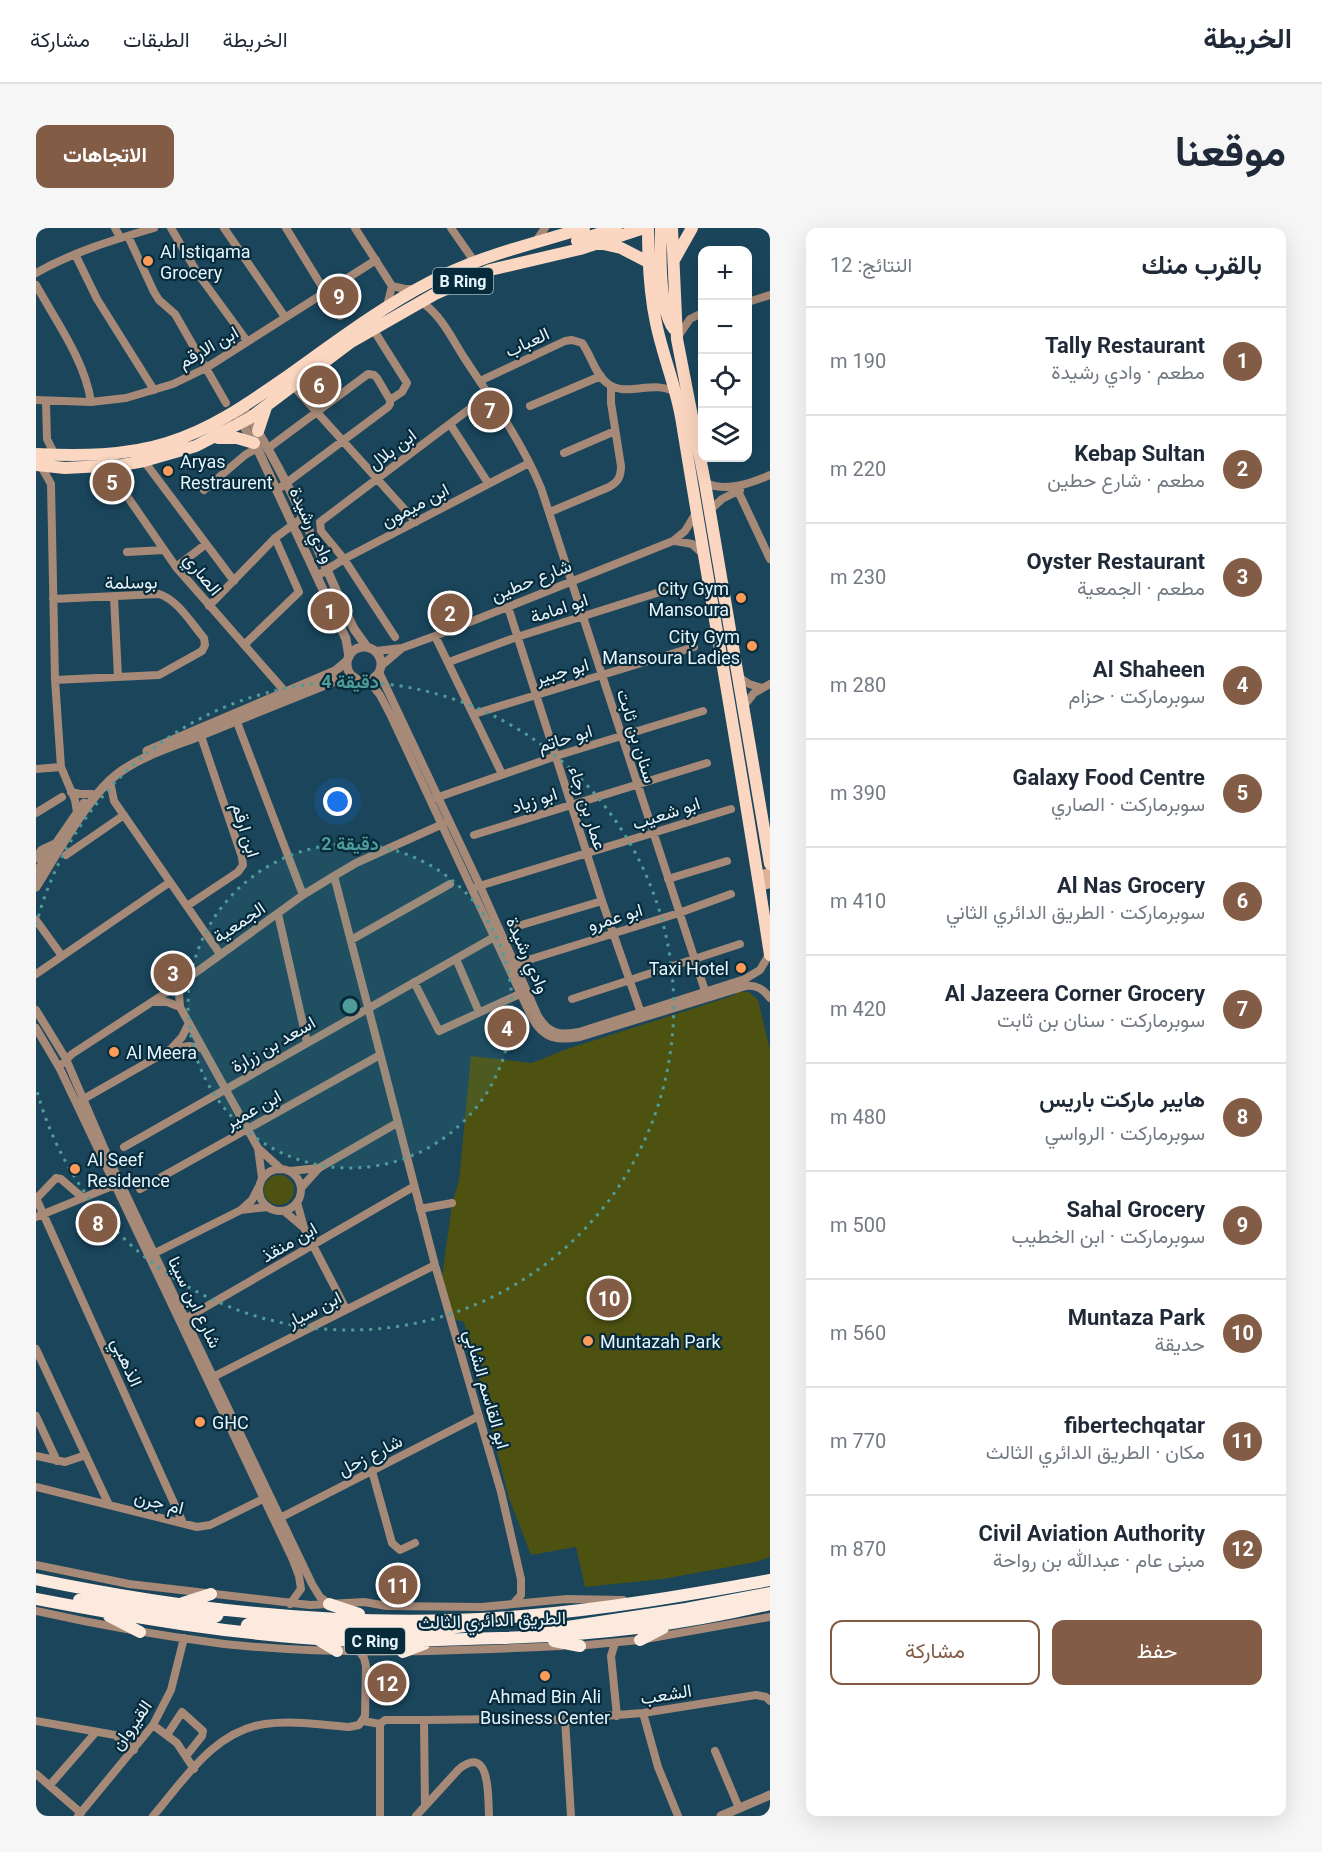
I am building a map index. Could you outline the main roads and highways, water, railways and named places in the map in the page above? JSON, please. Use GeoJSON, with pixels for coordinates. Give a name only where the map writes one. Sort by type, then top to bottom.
{"type":"FeatureCollection","features":[{"type":"Feature","properties":{"kind":"highway","name":"الطريق الدائري الثالث"},"geometry":{"type":"LineString","coordinates":[[36,1579],[220,1610],[321,1618],[441,1620],[522,1616],[648,1601],[770,1580]]}},
{"type":"Feature","properties":{"kind":"highway"},"geometry":{"type":"LineString","coordinates":[[502,1638],[570,1625],[686,1609],[770,1593]]}},
{"type":"Feature","properties":{"kind":"highway"},"geometry":{"type":"LineString","coordinates":[[178,1604],[211,1594]]}},
{"type":"Feature","properties":{"kind":"highway","name":"الطريق الدائري الثالث"},"geometry":{"type":"LineString","coordinates":[[36,1599],[100,1611],[245,1632],[380,1641],[535,1638],[608,1632],[671,1624],[766,1606]]}},
{"type":"Feature","properties":{"kind":"highway"},"geometry":{"type":"LineString","coordinates":[[36,1599],[80,1600],[211,1619],[217,1616],[220,1610]]}},
{"type":"Feature","properties":{"kind":"highway"},"geometry":{"type":"LineString","coordinates":[[329,1604],[375,1619]]}},
{"type":"Feature","properties":{"kind":"highway"},"geometry":{"type":"LineString","coordinates":[[100,1611],[140,1632]]}},
{"type":"Feature","properties":{"kind":"highway"},"geometry":{"type":"LineString","coordinates":[[245,1632],[247,1625],[252,1623],[322,1628],[409,1630],[461,1627],[522,1616]]}},
{"type":"Feature","properties":{"kind":"highway"},"geometry":{"type":"LineString","coordinates":[[640,1640],[671,1624]]}},
{"type":"Feature","properties":{"kind":"highway"},"geometry":{"type":"LineString","coordinates":[[316,1638],[337,1651]]}},
{"type":"Feature","properties":{"kind":"highway"},"geometry":{"type":"LineString","coordinates":[[535,1638],[580,1646]]}},
{"type":"Feature","properties":{"kind":"highway"},"geometry":{"type":"LineString","coordinates":[[402,1652],[433,1640]]}},
{"type":"Feature","properties":{"kind":"main road","name":"B Ring"},"geometry":{"type":"LineString","coordinates":[[38,466],[107,467],[144,461],[211,439],[246,420],[351,342],[419,295],[474,261],[535,242],[562,230],[584,228]]}},
{"type":"Feature","properties":{"kind":"main road"},"geometry":{"type":"LineString","coordinates":[[537,258],[568,244],[616,228]]}},
{"type":"Feature","properties":{"kind":"main road","name":"B Ring"},"geometry":{"type":"LineString","coordinates":[[36,454],[110,453],[157,446],[190,435],[387,308],[419,295],[435,294],[490,270],[598,243],[646,228]]}},
{"type":"Feature","properties":{"kind":"main road"},"geometry":{"type":"LineString","coordinates":[[646,228],[656,323],[676,393],[738,676],[770,864]]}},
{"type":"Feature","properties":{"kind":"main road"},"geometry":{"type":"LineString","coordinates":[[661,228],[660,260],[666,314],[676,334]]}},
{"type":"Feature","properties":{"kind":"main road"},"geometry":{"type":"LineString","coordinates":[[672,228],[676,334],[705,483],[703,511],[705,558],[764,879],[770,954]]}},
{"type":"Feature","properties":{"kind":"main road"},"geometry":{"type":"LineString","coordinates":[[673,261],[692,228]]}},
{"type":"Feature","properties":{"kind":"main road"},"geometry":{"type":"LineString","coordinates":[[598,243],[621,248],[648,262]]}},
{"type":"Feature","properties":{"kind":"main road"},"geometry":{"type":"LineString","coordinates":[[211,439],[256,440],[266,406]]}},
{"type":"Feature","properties":{"kind":"place","name":"Al Istiqama Grocery"},"geometry":{"type":"Point","coordinates":[148,261]}},
{"type":"Feature","properties":{"kind":"place","name":"Sahal Grocery"},"geometry":{"type":"Point","coordinates":[339,296]}},
{"type":"Feature","properties":{"kind":"place","name":"Al Nas Grocery"},"geometry":{"type":"Point","coordinates":[319,385]}},
{"type":"Feature","properties":{"kind":"place","name":"Al Jazeera Corner Grocery"},"geometry":{"type":"Point","coordinates":[490,410]}},
{"type":"Feature","properties":{"kind":"place","name":"Aryas Restraurent"},"geometry":{"type":"Point","coordinates":[168,471]}},
{"type":"Feature","properties":{"kind":"place","name":"Galaxy Food Centre"},"geometry":{"type":"Point","coordinates":[112,482]}},
{"type":"Feature","properties":{"kind":"place","name":"City Gym Mansoura"},"geometry":{"type":"Point","coordinates":[741,598]}},
{"type":"Feature","properties":{"kind":"place","name":"Tally Restaurant"},"geometry":{"type":"Point","coordinates":[330,611]}},
{"type":"Feature","properties":{"kind":"place","name":"Kebap Sultan"},"geometry":{"type":"Point","coordinates":[450,613]}},
{"type":"Feature","properties":{"kind":"place","name":"City Gym Mansoura Ladies"},"geometry":{"type":"Point","coordinates":[752,646]}},
{"type":"Feature","properties":{"kind":"place","name":"Taxi Hotel"},"geometry":{"type":"Point","coordinates":[741,968]}},
{"type":"Feature","properties":{"kind":"place","name":"Oyster Restaurant"},"geometry":{"type":"Point","coordinates":[173,973]}},
{"type":"Feature","properties":{"kind":"place","name":"Al Shaheen"},"geometry":{"type":"Point","coordinates":[507,1028]}},
{"type":"Feature","properties":{"kind":"place","name":"Al Meera"},"geometry":{"type":"Point","coordinates":[114,1052]}},
{"type":"Feature","properties":{"kind":"place","name":"Al Seef Residence"},"geometry":{"type":"Point","coordinates":[75,1169]}},
{"type":"Feature","properties":{"kind":"place","name":"هايبر ماركت باريس"},"geometry":{"type":"Point","coordinates":[98,1223]}},
{"type":"Feature","properties":{"kind":"place","name":"Muntaza Park"},"geometry":{"type":"Point","coordinates":[609,1298]}},
{"type":"Feature","properties":{"kind":"place","name":"Muntazah Park"},"geometry":{"type":"Point","coordinates":[588,1341]}},
{"type":"Feature","properties":{"kind":"place","name":"GHC"},"geometry":{"type":"Point","coordinates":[200,1422]}},
{"type":"Feature","properties":{"kind":"place","name":"fibertechqatar"},"geometry":{"type":"Point","coordinates":[398,1585]}},
{"type":"Feature","properties":{"kind":"place","name":"Ahmad Bin Ali Business Center"},"geometry":{"type":"Point","coordinates":[545,1676]}},
{"type":"Feature","properties":{"kind":"place","name":"Civil Aviation Authority"},"geometry":{"type":"Point","coordinates":[387,1683]}}]}
